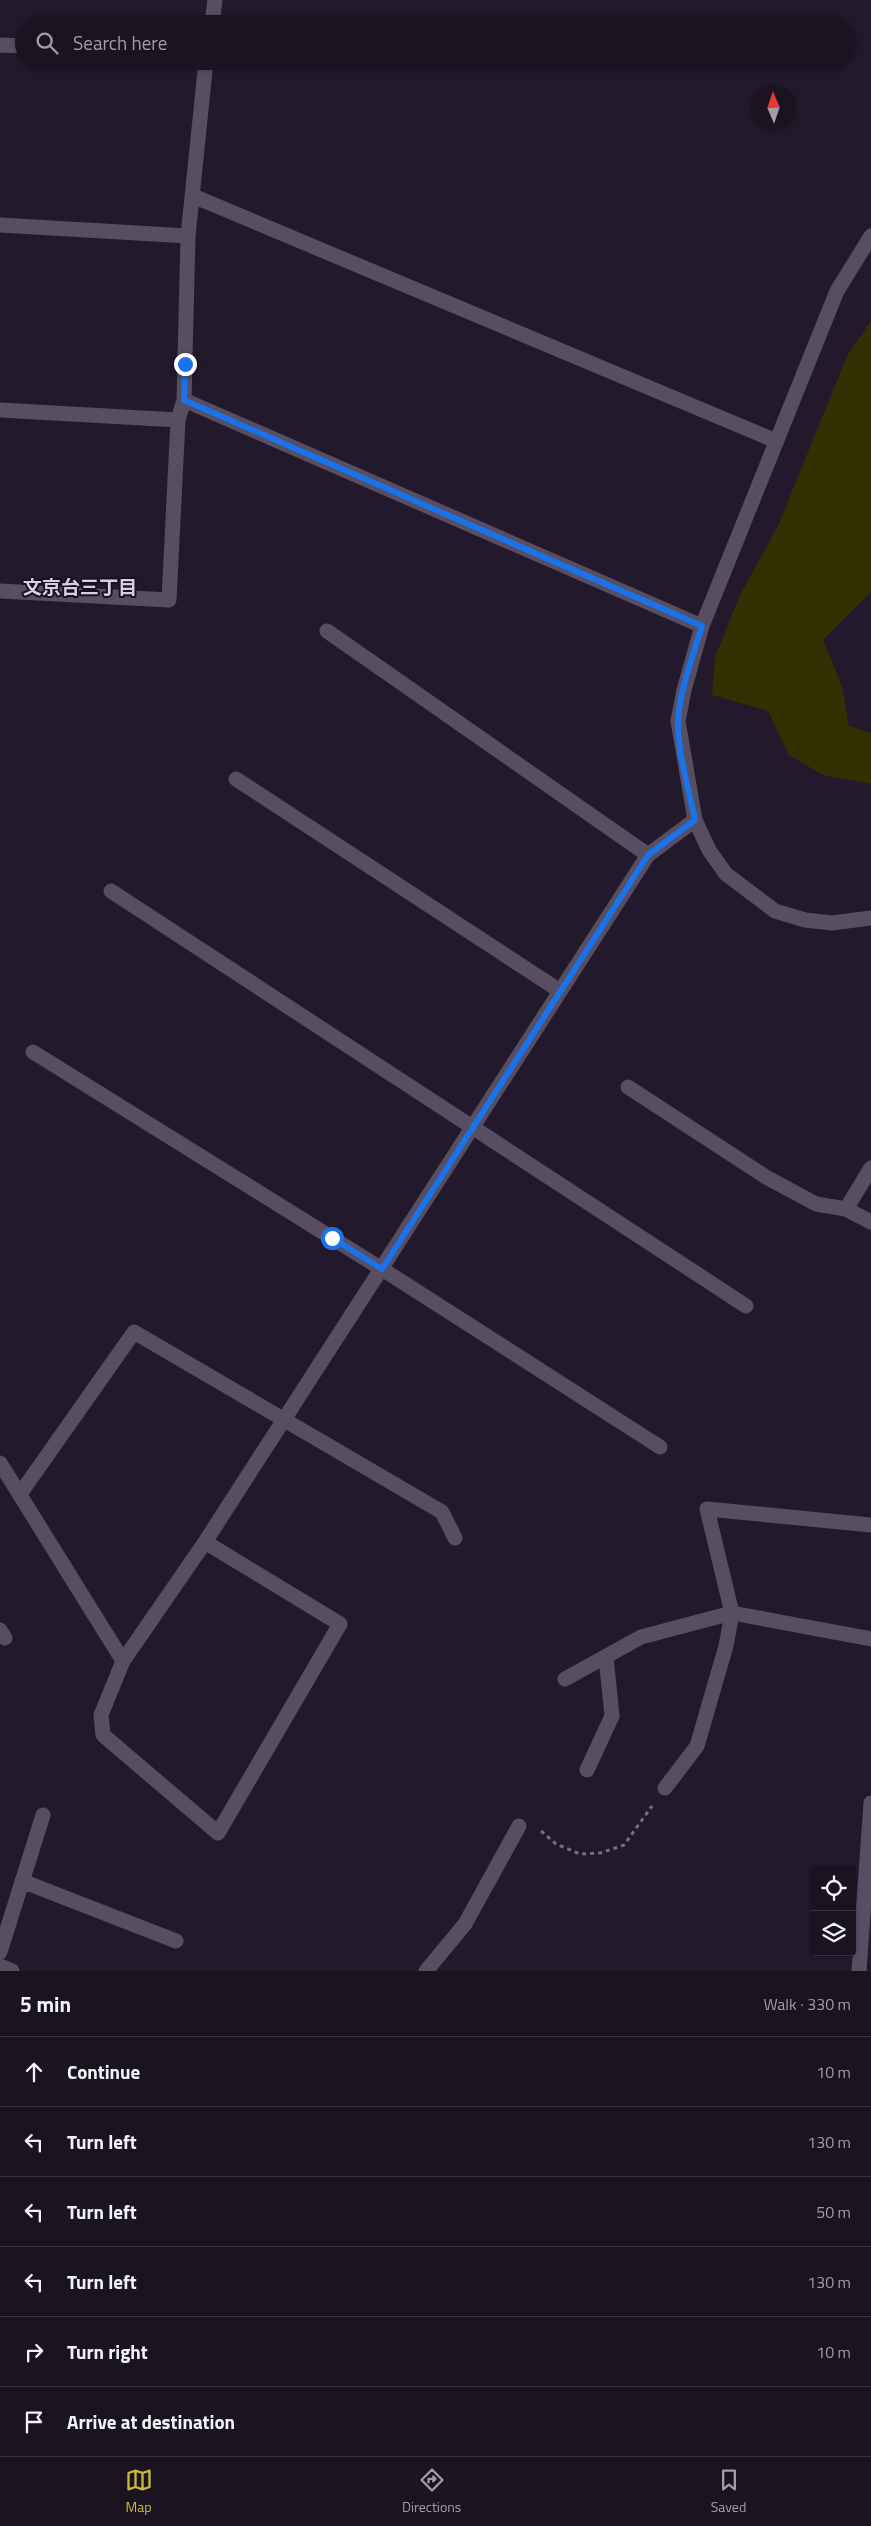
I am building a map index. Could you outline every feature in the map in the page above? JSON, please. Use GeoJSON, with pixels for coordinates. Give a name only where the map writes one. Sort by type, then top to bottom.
{"type":"FeatureCollection","features":[{"type":"Feature","properties":{"kind":"street"},"geometry":{"type":"LineString","coordinates":[[213,15],[215,0]]}},
{"type":"Feature","properties":{"kind":"street"},"geometry":{"type":"LineString","coordinates":[[0,45],[15,46]]}},
{"type":"Feature","properties":{"kind":"street"},"geometry":{"type":"LineString","coordinates":[[0,591],[169,600],[178,420],[184,400],[188,236],[205,70]]}},
{"type":"Feature","properties":{"kind":"street"},"geometry":{"type":"LineString","coordinates":[[192,196],[776,441]]}},
{"type":"Feature","properties":{"kind":"street"},"geometry":{"type":"LineString","coordinates":[[0,225],[188,236]]}},
{"type":"Feature","properties":{"kind":"street"},"geometry":{"type":"LineString","coordinates":[[871,236],[837,291],[702,626],[684,690],[678,721],[695,820],[709,850],[726,874],[775,911],[805,920],[832,923],[871,918]]}},
{"type":"Feature","properties":{"kind":"street"},"geometry":{"type":"LineString","coordinates":[[184,400],[702,626]]}},
{"type":"Feature","properties":{"kind":"street"},"geometry":{"type":"LineString","coordinates":[[0,410],[178,420]]}},
{"type":"Feature","properties":{"kind":"street"},"geometry":{"type":"LineString","coordinates":[[327,631],[648,855]]}},
{"type":"Feature","properties":{"kind":"street"},"geometry":{"type":"LineString","coordinates":[[236,779],[560,991]]}},
{"type":"Feature","properties":{"kind":"street"},"geometry":{"type":"LineString","coordinates":[[205,1542],[340,1624],[218,1833],[103,1735],[101,1715],[122,1661],[205,1542],[648,855],[695,820]]}},
{"type":"Feature","properties":{"kind":"street"},"geometry":{"type":"LineString","coordinates":[[111,891],[746,1306]]}},
{"type":"Feature","properties":{"kind":"street"},"geometry":{"type":"LineString","coordinates":[[32,1052],[382,1269],[660,1447]]}},
{"type":"Feature","properties":{"kind":"street"},"geometry":{"type":"LineString","coordinates":[[628,1087],[766,1177],[816,1204],[846,1209],[871,1222]]}},
{"type":"Feature","properties":{"kind":"street"},"geometry":{"type":"LineString","coordinates":[[846,1209],[871,1168]]}},
{"type":"Feature","properties":{"kind":"street"},"geometry":{"type":"LineString","coordinates":[[20,1494],[134,1332],[442,1512],[454,1538]]}},
{"type":"Feature","properties":{"kind":"street"},"geometry":{"type":"LineString","coordinates":[[0,1463],[122,1661]]}},
{"type":"Feature","properties":{"kind":"street"},"geometry":{"type":"LineString","coordinates":[[665,1788],[697,1746],[726,1646],[732,1613],[707,1508],[871,1526]]}},
{"type":"Feature","properties":{"kind":"street"},"geometry":{"type":"LineString","coordinates":[[565,1680],[641,1637],[732,1613],[871,1639]]}},
{"type":"Feature","properties":{"kind":"street"},"geometry":{"type":"LineString","coordinates":[[587,1770],[612,1716],[606,1656]]}},
{"type":"Feature","properties":{"kind":"street"},"geometry":{"type":"LineString","coordinates":[[859,1971],[871,1803]]}},
{"type":"Feature","properties":{"kind":"street"},"geometry":{"type":"LineString","coordinates":[[0,1952],[43,1815]]}},
{"type":"Feature","properties":{"kind":"street"},"geometry":{"type":"LineString","coordinates":[[426,1971],[465,1924],[519,1826]]}},
{"type":"Feature","properties":{"kind":"street"},"geometry":{"type":"LineString","coordinates":[[22,1881],[176,1942]]}},
{"type":"Feature","properties":{"kind":"street"},"geometry":{"type":"LineString","coordinates":[[0,1966],[12,1971]]}},
{"type":"Feature","properties":{"kind":"path"},"geometry":{"type":"LineString","coordinates":[[519,1826],[535,1827],[556,1844],[580,1854],[600,1853],[624,1845],[665,1788]]}},
{"type":"Feature","properties":{"kind":"shaded area"},"geometry":{"type":"Polygon","coordinates":[[[871,321],[871,592],[823,640],[842,686],[849,726],[871,733],[871,784],[823,775],[789,755],[768,711],[712,695],[715,657],[740,595],[778,526],[847,356],[871,321]]]}},
{"type":"Feature","properties":{"kind":"district","name":"文京台三丁目"},"geometry":{"type":"Point","coordinates":[80,586]}},
{"type":"Feature","properties":{"kind":"route"},"geometry":{"type":"LineString","coordinates":[[185,364],[184,400],[702,626],[684,690],[678,721],[695,820],[648,855],[382,1269],[332,1238]]}}]}
